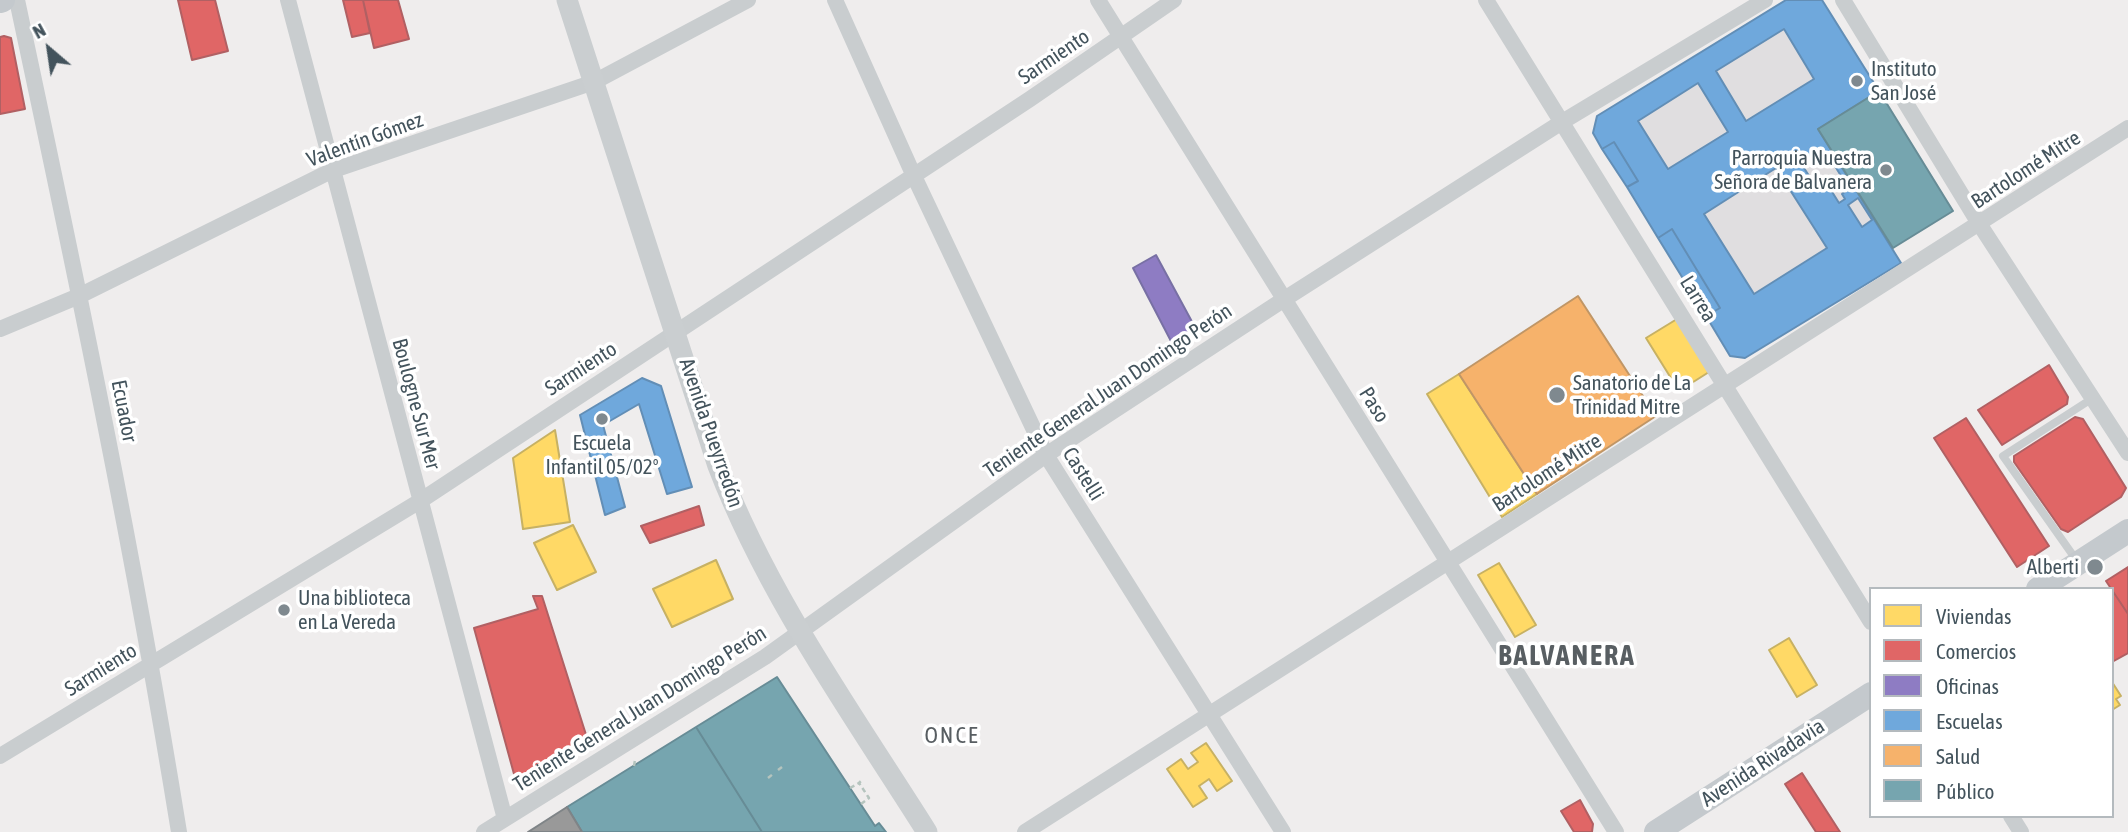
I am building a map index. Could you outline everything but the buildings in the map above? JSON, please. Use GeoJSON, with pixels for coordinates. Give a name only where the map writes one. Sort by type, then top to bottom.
{"type":"FeatureCollection","features":[{"type":"Feature","properties":{"kind":"main road","name":"Avenida Pueyrredón"},"geometry":{"type":"LineString","coordinates":[[568,0],[723,478],[758,556],[799,631],[928,832]]}},
{"type":"Feature","properties":{"kind":"main road"},"geometry":{"type":"LineString","coordinates":[[2041,587],[2128,531]]}},
{"type":"Feature","properties":{"kind":"main road","name":"Avenida Rivadavia"},"geometry":{"type":"LineString","coordinates":[[1656,832],[1869,695]]}},
{"type":"Feature","properties":{"kind":"street","name":"Ecuador"},"geometry":{"type":"LineString","coordinates":[[17,0],[152,664],[179,832]]}},
{"type":"Feature","properties":{"kind":"street","name":"Boulogne Sur Mer"},"geometry":{"type":"LineString","coordinates":[[288,0],[331,171],[505,819]]}},
{"type":"Feature","properties":{"kind":"street","name":"Valentín Gómez"},"geometry":{"type":"LineString","coordinates":[[0,329],[79,296],[331,171],[594,82],[748,0]]}},
{"type":"Feature","properties":{"kind":"street","name":"Castelli"},"geometry":{"type":"LineString","coordinates":[[835,0],[913,174],[1046,455],[1283,832]]}},
{"type":"Feature","properties":{"kind":"street","name":"Paso"},"geometry":{"type":"LineString","coordinates":[[1098,0],[1615,832]]}},
{"type":"Feature","properties":{"kind":"street","name":"Sarmiento"},"geometry":{"type":"LineString","coordinates":[[0,756],[420,500],[1174,0]]}},
{"type":"Feature","properties":{"kind":"street","name":"Larrea"},"geometry":{"type":"LineString","coordinates":[[1486,0],[1869,619]]}},
{"type":"Feature","properties":{"kind":"street","name":"Teniente General Juan Domingo Perón"},"geometry":{"type":"LineString","coordinates":[[484,832],[765,657],[1046,455],[1283,300],[1562,122],[1765,0]]}},
{"type":"Feature","properties":{"kind":"street"},"geometry":{"type":"LineString","coordinates":[[1843,0],[1980,225],[2128,453]]}},
{"type":"Feature","properties":{"kind":"street","name":"Bartolomé Mitre"},"geometry":{"type":"LineString","coordinates":[[1025,832],[1980,225],[2128,128]]}},
{"type":"Feature","properties":{"kind":"lane"},"geometry":{"type":"LineString","coordinates":[[2079,563],[2003,456],[2093,398]]}},
{"type":"Feature","properties":{"kind":"path"},"geometry":{"type":"LineString","coordinates":[[634,766],[635,760]]}},
{"type":"Feature","properties":{"kind":"path"},"geometry":{"type":"LineString","coordinates":[[778,770],[782,767]]}},
{"type":"Feature","properties":{"kind":"path"},"geometry":{"type":"LineString","coordinates":[[768,778],[773,774]]}},
{"type":"Feature","properties":{"kind":"path"},"geometry":{"type":"LineString","coordinates":[[850,788],[863,779]]}},
{"type":"Feature","properties":{"kind":"path"},"geometry":{"type":"LineString","coordinates":[[859,783],[869,798],[861,804]]}},
{"type":"Feature","properties":{"kind":"shaded area"},"geometry":{"type":"Polygon","coordinates":[[[1786,0],[1822,0],[1879,91],[1819,129],[1901,263],[1745,358],[1730,356],[1706,316],[1719,308],[1671,230],[1658,238],[1627,187],[1637,181],[1602,149],[1593,134],[1597,116],[1786,0]]]}},
{"type":"Feature","properties":{"kind":"place","name":"Instituto San José"},"geometry":{"type":"Point","coordinates":[1857,81]}},
{"type":"Feature","properties":{"kind":"place","name":"Parroquia Nuestra Señora de Balvanera"},"geometry":{"type":"Point","coordinates":[1886,170]}},
{"type":"Feature","properties":{"kind":"place","name":"Sanatorio de La Trinidad Mitre"},"geometry":{"type":"Point","coordinates":[1557,395]}},
{"type":"Feature","properties":{"kind":"place","name":"Escuela Infantil 05/02°"},"geometry":{"type":"Point","coordinates":[602,419]}},
{"type":"Feature","properties":{"kind":"place","name":"Alberti"},"geometry":{"type":"Point","coordinates":[2095,567]}},
{"type":"Feature","properties":{"kind":"place","name":"Una biblioteca en La Vereda"},"geometry":{"type":"Point","coordinates":[284,610]}},
{"type":"Feature","properties":{"kind":"district","name":"BALVANERA"},"geometry":{"type":"Point","coordinates":[1567,656]}},
{"type":"Feature","properties":{"kind":"district","name":"ONCE"},"geometry":{"type":"Point","coordinates":[952,736]}}]}
